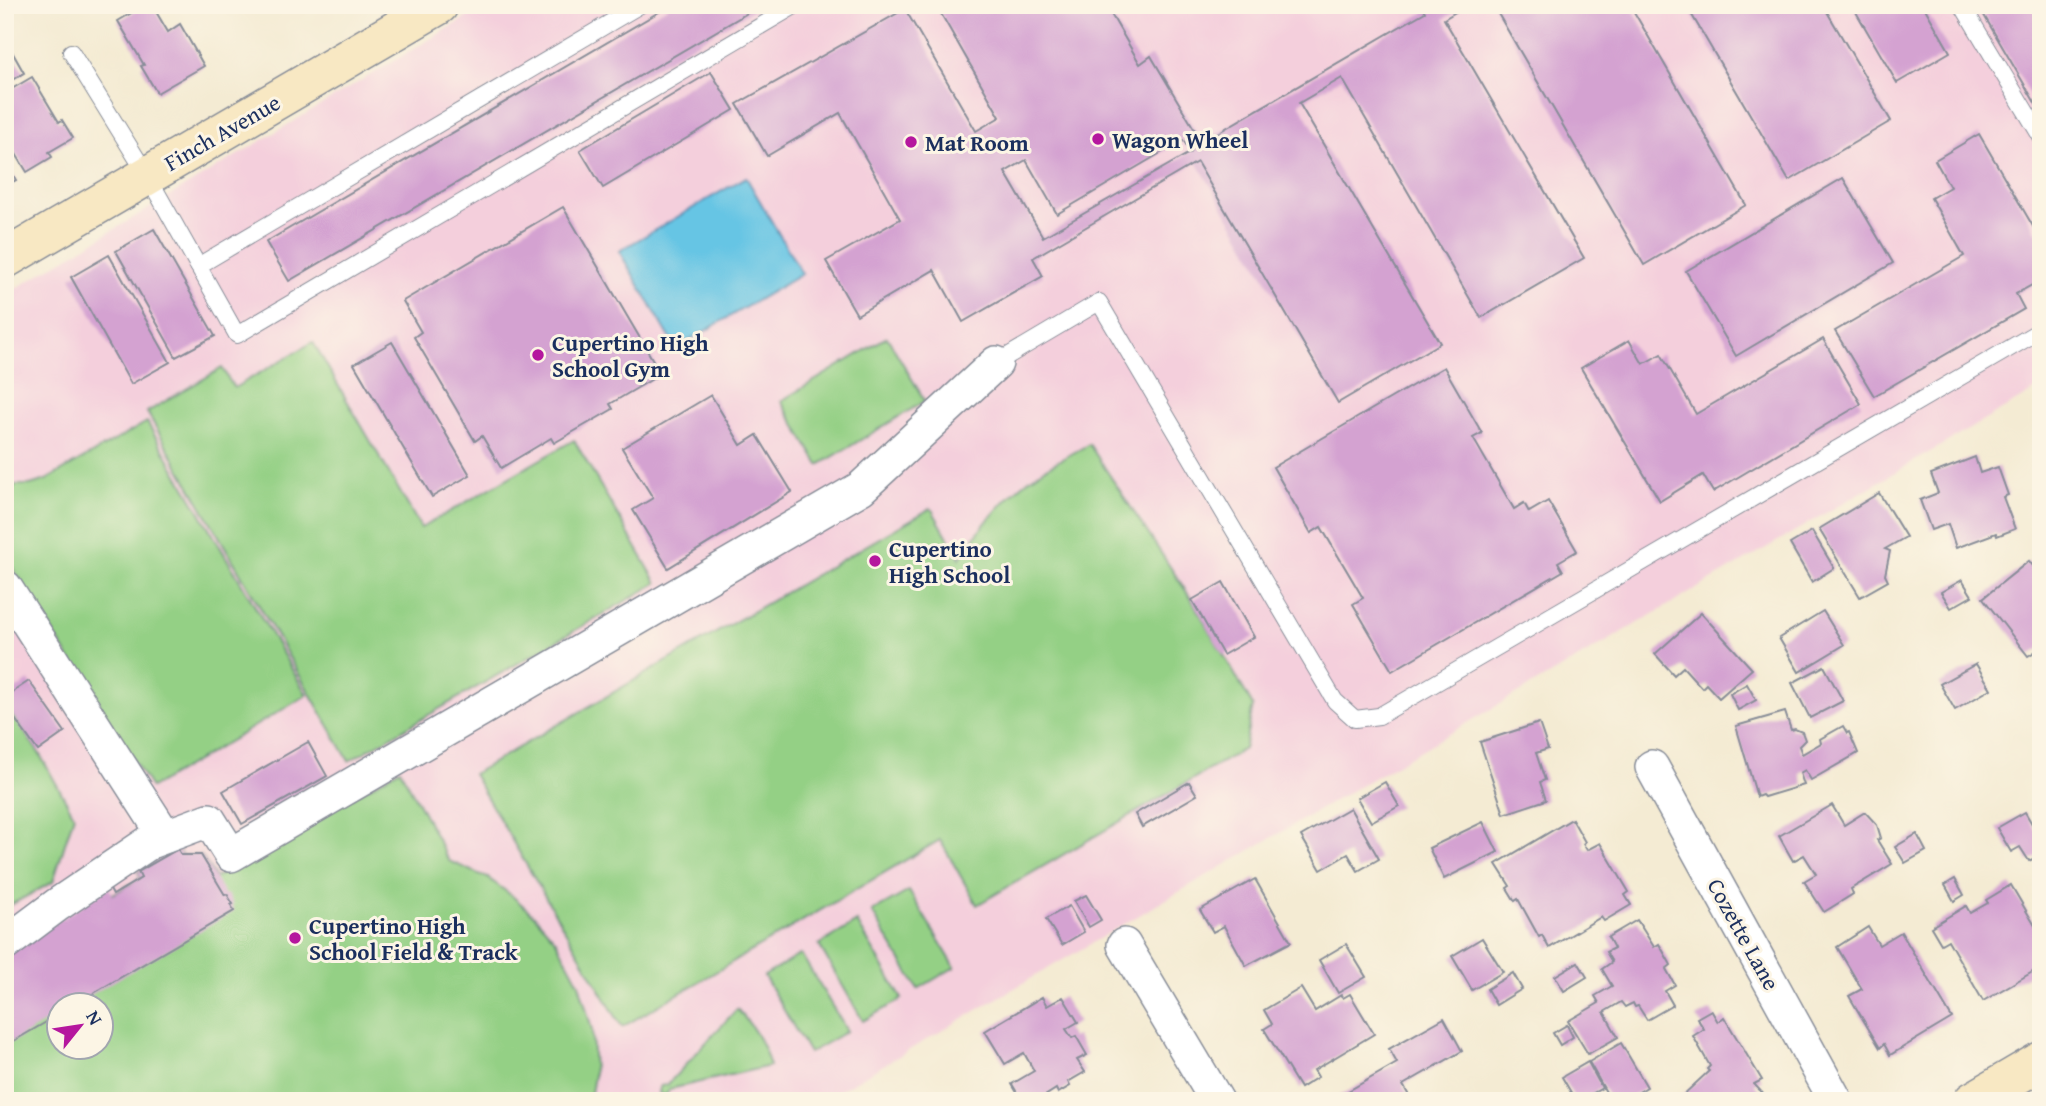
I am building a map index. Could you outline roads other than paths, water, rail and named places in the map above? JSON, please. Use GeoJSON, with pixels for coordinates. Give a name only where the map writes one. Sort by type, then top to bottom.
{"type":"FeatureCollection","features":[{"type":"Feature","properties":{"kind":"street","name":"Finch Avenue"},"geometry":{"type":"LineString","coordinates":[[5,259],[439,5]]}},
{"type":"Feature","properties":{"kind":"street"},"geometry":{"type":"LineString","coordinates":[[5,944],[150,842],[165,836],[209,820],[231,855],[861,488],[996,363]]}},
{"type":"Feature","properties":{"kind":"street"},"geometry":{"type":"LineString","coordinates":[[5,587],[165,836]]}},
{"type":"Feature","properties":{"kind":"street","name":"Cozette Lane"},"geometry":{"type":"LineString","coordinates":[[1652,767],[1836,1101]]}},
{"type":"Feature","properties":{"kind":"street"},"geometry":{"type":"LineString","coordinates":[[1124,945],[1217,1101]]}},
{"type":"Feature","properties":{"kind":"street"},"geometry":{"type":"LineString","coordinates":[[1973,1101],[2041,1061]]}},
{"type":"Feature","properties":{"kind":"lane"},"geometry":{"type":"LineString","coordinates":[[198,266],[640,5]]}},
{"type":"Feature","properties":{"kind":"lane"},"geometry":{"type":"LineString","coordinates":[[71,52],[146,175],[237,335],[796,5]]}},
{"type":"Feature","properties":{"kind":"lane"},"geometry":{"type":"LineString","coordinates":[[1962,5],[2041,137]]}},
{"type":"Feature","properties":{"kind":"lane"},"geometry":{"type":"LineString","coordinates":[[996,363],[1100,302],[1335,701],[1354,719],[1379,716],[2041,330]]}},
{"type":"Feature","properties":{"kind":"water"},"geometry":{"type":"Polygon","coordinates":[[[746,177],[802,274],[676,348],[619,251],[746,177]]]}},
{"type":"Feature","properties":{"kind":"place","name":"Wagon Wheel"},"geometry":{"type":"Point","coordinates":[1098,139]}},
{"type":"Feature","properties":{"kind":"place","name":"Mat Room"},"geometry":{"type":"Point","coordinates":[911,142]}},
{"type":"Feature","properties":{"kind":"place","name":"Cupertino High School Gym"},"geometry":{"type":"Point","coordinates":[538,355]}},
{"type":"Feature","properties":{"kind":"place","name":"Cupertino High School"},"geometry":{"type":"Point","coordinates":[875,561]}},
{"type":"Feature","properties":{"kind":"place","name":"Cupertino High School Field & Track"},"geometry":{"type":"Point","coordinates":[295,938]}}]}
